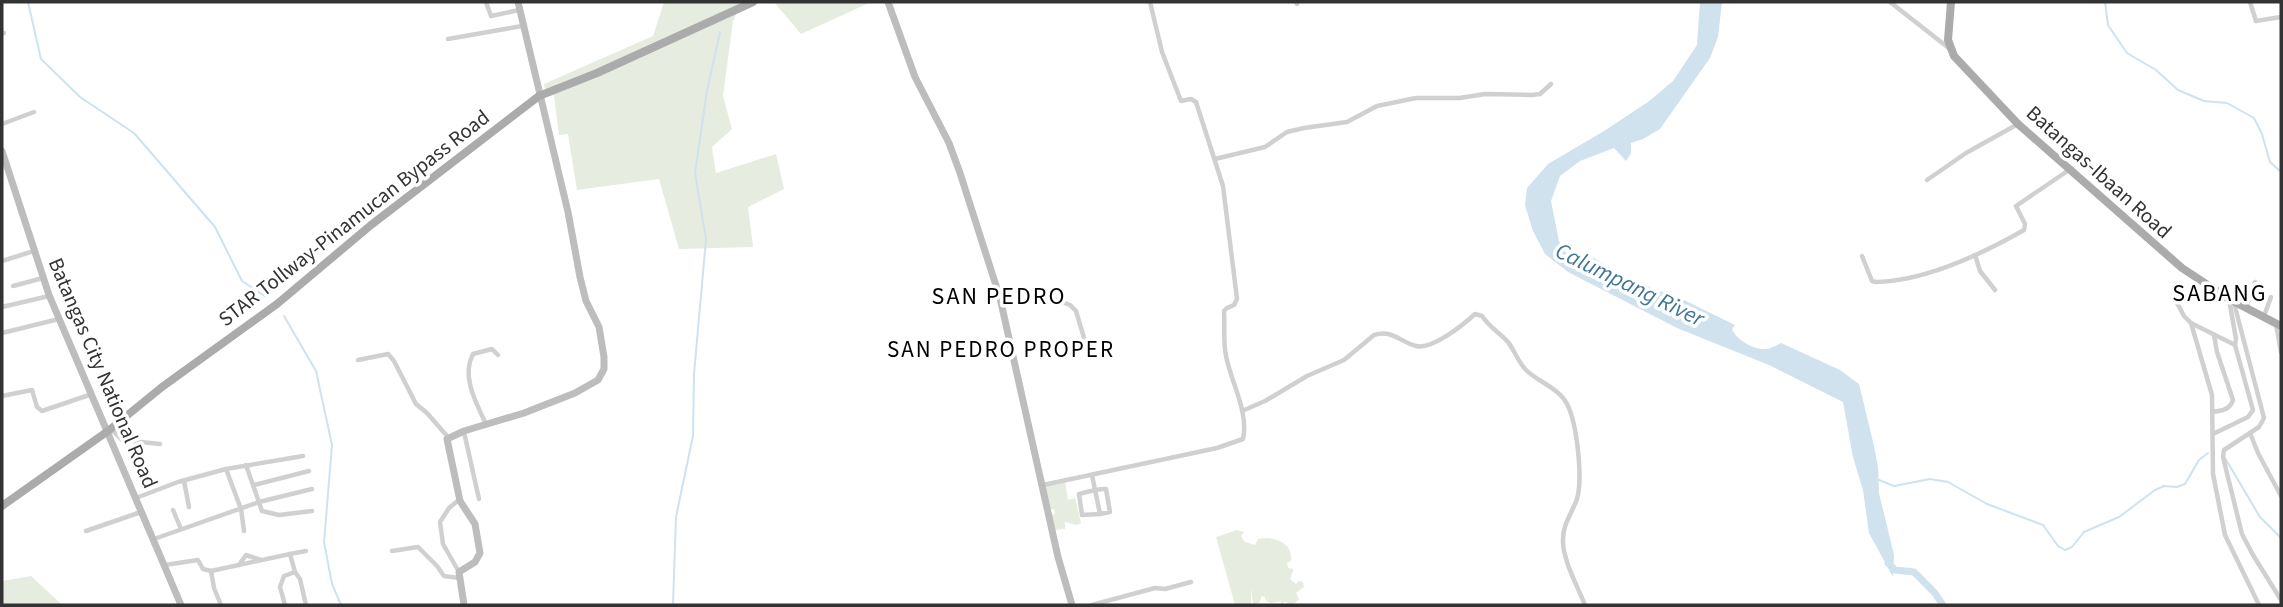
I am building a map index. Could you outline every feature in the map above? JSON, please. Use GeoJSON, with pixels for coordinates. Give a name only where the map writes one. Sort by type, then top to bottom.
{"type":"FeatureCollection","features":[{"type":"Feature","properties":{"kind":"main road","name":"STAR Tollway-Pinamucan Bypass Road"},"geometry":{"type":"LineString","coordinates":[[2,506],[110,430],[162,387],[277,303],[370,225],[539,96],[597,74],[753,2]]}},
{"type":"Feature","properties":{"kind":"main road"},"geometry":{"type":"LineString","coordinates":[[1950,49],[1948,28],[1951,2]]}},
{"type":"Feature","properties":{"kind":"main road","name":"Batangas-Ibaan Road"},"geometry":{"type":"LineString","coordinates":[[1950,49],[1959,63],[2018,124],[2182,268],[2231,300],[2279,325]]}},
{"type":"Feature","properties":{"kind":"street"},"geometry":{"type":"LineString","coordinates":[[448,437],[524,413],[587,387],[598,380],[604,369],[598,327],[584,296],[568,212],[518,6],[491,16],[486,2]]}},
{"type":"Feature","properties":{"kind":"street"},"geometry":{"type":"LineString","coordinates":[[888,2],[915,77],[949,143],[1000,298],[1058,557],[1072,605]]}},
{"type":"Feature","properties":{"kind":"street"},"geometry":{"type":"LineString","coordinates":[[1042,485],[1237,442],[1243,439],[1245,431],[1225,351],[1224,311],[1234,305],[1237,299],[1223,186],[1196,102],[1179,99],[1162,51],[1150,2]]}},
{"type":"Feature","properties":{"kind":"street"},"geometry":{"type":"LineString","coordinates":[[1890,2],[1950,49]]}},
{"type":"Feature","properties":{"kind":"street"},"geometry":{"type":"LineString","coordinates":[[2250,2],[2256,21],[2281,17]]}},
{"type":"Feature","properties":{"kind":"street"},"geometry":{"type":"LineString","coordinates":[[448,39],[522,26]]}},
{"type":"Feature","properties":{"kind":"street"},"geometry":{"type":"LineString","coordinates":[[1214,159],[1265,147],[1287,132],[1347,122],[1377,106],[1416,98],[1540,94],[1551,84]]}},
{"type":"Feature","properties":{"kind":"street"},"geometry":{"type":"LineString","coordinates":[[2,124],[34,112]]}},
{"type":"Feature","properties":{"kind":"street"},"geometry":{"type":"LineString","coordinates":[[1927,180],[1966,153],[2018,124]]}},
{"type":"Feature","properties":{"kind":"street","name":"Batangas City National Road"},"geometry":{"type":"LineString","coordinates":[[2,151],[50,295],[110,430],[181,605]]}},
{"type":"Feature","properties":{"kind":"street"},"geometry":{"type":"LineString","coordinates":[[1862,256],[1871,281],[1880,282],[1922,276],[1975,255],[2024,230],[2025,224],[2016,206],[2069,170]]}},
{"type":"Feature","properties":{"kind":"street"},"geometry":{"type":"LineString","coordinates":[[2,261],[34,251]]}},
{"type":"Feature","properties":{"kind":"street"},"geometry":{"type":"LineString","coordinates":[[1975,255],[1980,271],[1995,290]]}},
{"type":"Feature","properties":{"kind":"street"},"geometry":{"type":"LineString","coordinates":[[13,286],[44,278]]}},
{"type":"Feature","properties":{"kind":"street"},"geometry":{"type":"LineString","coordinates":[[2246,307],[2255,282]]}},
{"type":"Feature","properties":{"kind":"street"},"geometry":{"type":"LineString","coordinates":[[1000,298],[1041,294],[1073,307],[1087,348]]}},
{"type":"Feature","properties":{"kind":"street"},"geometry":{"type":"LineString","coordinates":[[2,307],[50,295]]}},
{"type":"Feature","properties":{"kind":"street"},"geometry":{"type":"LineString","coordinates":[[2263,316],[2271,297]]}},
{"type":"Feature","properties":{"kind":"street"},"geometry":{"type":"LineString","coordinates":[[2175,299],[2191,323],[2235,345],[2252,405],[2252,414],[2213,433]]}},
{"type":"Feature","properties":{"kind":"street"},"geometry":{"type":"LineString","coordinates":[[2231,300],[2239,339],[2264,412],[2264,422],[2224,450],[2223,457],[2242,534],[2281,600]]}},
{"type":"Feature","properties":{"kind":"street"},"geometry":{"type":"LineString","coordinates":[[1241,411],[1343,360],[1374,335],[1391,334],[1416,346],[1425,347],[1434,344],[1475,314],[1482,316],[1510,344],[1525,369],[1559,393],[1566,402],[1577,442],[1578,497],[1564,525],[1562,540],[1585,605]]}},
{"type":"Feature","properties":{"kind":"street"},"geometry":{"type":"LineString","coordinates":[[2,333],[60,319]]}},
{"type":"Feature","properties":{"kind":"street"},"geometry":{"type":"LineString","coordinates":[[2191,323],[2212,395],[2213,474],[2225,535],[2259,605]]}},
{"type":"Feature","properties":{"kind":"street"},"geometry":{"type":"LineString","coordinates":[[2279,325],[2281,352]]}},
{"type":"Feature","properties":{"kind":"street"},"geometry":{"type":"LineString","coordinates":[[2212,412],[2225,410],[2232,405],[2233,400],[2214,335]]}},
{"type":"Feature","properties":{"kind":"street"},"geometry":{"type":"LineString","coordinates":[[2235,345],[2239,339]]}},
{"type":"Feature","properties":{"kind":"street"},"geometry":{"type":"LineString","coordinates":[[486,424],[472,393],[469,362],[474,354],[486,350],[492,349],[498,355]]}},
{"type":"Feature","properties":{"kind":"street"},"geometry":{"type":"LineString","coordinates":[[358,360],[388,354],[416,404],[448,437],[460,499],[475,523],[480,553],[475,562],[459,575],[444,576],[418,547],[392,551]]}},
{"type":"Feature","properties":{"kind":"street"},"geometry":{"type":"LineString","coordinates":[[2,396],[32,390],[37,407],[42,411],[93,394]]}},
{"type":"Feature","properties":{"kind":"street"},"geometry":{"type":"LineString","coordinates":[[110,430],[122,440],[160,444]]}},
{"type":"Feature","properties":{"kind":"street"},"geometry":{"type":"LineString","coordinates":[[464,431],[479,499]]}},
{"type":"Feature","properties":{"kind":"street"},"geometry":{"type":"LineString","coordinates":[[2250,433],[2281,496]]}},
{"type":"Feature","properties":{"kind":"street"},"geometry":{"type":"LineString","coordinates":[[136,498],[226,469],[303,456]]}},
{"type":"Feature","properties":{"kind":"street"},"geometry":{"type":"LineString","coordinates":[[246,465],[264,513],[312,511]]}},
{"type":"Feature","properties":{"kind":"street"},"geometry":{"type":"LineString","coordinates":[[226,469],[241,509],[244,531]]}},
{"type":"Feature","properties":{"kind":"street"},"geometry":{"type":"LineString","coordinates":[[254,485],[309,471]]}},
{"type":"Feature","properties":{"kind":"street"},"geometry":{"type":"LineString","coordinates":[[1092,475],[1100,514]]}},
{"type":"Feature","properties":{"kind":"street"},"geometry":{"type":"LineString","coordinates":[[184,481],[189,507]]}},
{"type":"Feature","properties":{"kind":"street"},"geometry":{"type":"LineString","coordinates":[[154,539],[259,502],[312,489]]}},
{"type":"Feature","properties":{"kind":"street"},"geometry":{"type":"LineString","coordinates":[[1106,489],[1110,512],[1100,514],[1082,515],[1079,494],[1106,489]]}},
{"type":"Feature","properties":{"kind":"street"},"geometry":{"type":"LineString","coordinates":[[460,499],[449,508],[440,522],[443,544],[459,575],[464,605]]}},
{"type":"Feature","properties":{"kind":"street"},"geometry":{"type":"LineString","coordinates":[[173,510],[181,529]]}},
{"type":"Feature","properties":{"kind":"street"},"geometry":{"type":"LineString","coordinates":[[86,531],[142,512]]}},
{"type":"Feature","properties":{"kind":"street"},"geometry":{"type":"LineString","coordinates":[[164,565],[198,560],[203,569],[211,571],[306,551]]}},
{"type":"Feature","properties":{"kind":"street"},"geometry":{"type":"LineString","coordinates":[[290,554],[306,605]]}},
{"type":"Feature","properties":{"kind":"street"},"geometry":{"type":"LineString","coordinates":[[211,571],[221,605]]}},
{"type":"Feature","properties":{"kind":"street"},"geometry":{"type":"LineString","coordinates":[[285,605],[280,587],[281,579],[295,572]]}},
{"type":"Feature","properties":{"kind":"street"},"geometry":{"type":"LineString","coordinates":[[1093,605],[1155,588],[1164,589],[1191,582]]}},
{"type":"Feature","properties":{"kind":"shaded area"},"geometry":{"type":"Polygon","coordinates":[[[664,2],[742,2],[733,21],[723,96],[732,129],[712,147],[716,173],[776,154],[784,189],[748,207],[753,247],[679,249],[659,179],[577,190],[568,134],[559,135],[554,95],[546,96],[544,84],[653,36],[664,2]]]}},
{"type":"Feature","properties":{"kind":"shaded area"},"geometry":{"type":"Polygon","coordinates":[[[774,2],[869,2],[869,3],[801,34],[774,2]]]}},
{"type":"Feature","properties":{"kind":"shaded area"},"geometry":{"type":"Polygon","coordinates":[[[1065,481],[1068,500],[1075,498],[1081,523],[1077,525],[1065,522],[1065,529],[1054,530],[1051,515],[1055,514],[1054,509],[1049,510],[1044,485],[1065,481]]]}},
{"type":"Feature","properties":{"kind":"shaded area"},"geometry":{"type":"Polygon","coordinates":[[[1237,530],[1244,532],[1241,536],[1245,542],[1255,545],[1258,539],[1270,538],[1289,549],[1291,561],[1287,563],[1288,568],[1293,569],[1290,579],[1296,584],[1303,582],[1304,587],[1296,593],[1299,599],[1293,605],[1284,602],[1281,605],[1281,601],[1271,603],[1262,596],[1259,603],[1253,604],[1251,588],[1251,605],[1235,605],[1216,537],[1237,530]]]}},
{"type":"Feature","properties":{"kind":"shaded area"},"geometry":{"type":"Polygon","coordinates":[[[31,576],[62,605],[2,605],[2,581],[31,576]]]}},
{"type":"Feature","properties":{"kind":"water"},"geometry":{"type":"Polygon","coordinates":[[[1700,2],[1722,2],[1718,37],[1710,58],[1660,129],[1631,143],[1631,153],[1626,161],[1614,148],[1580,161],[1560,176],[1551,201],[1559,241],[1566,253],[1594,258],[1629,279],[1686,301],[1735,325],[1732,329],[1734,333],[1750,346],[1765,349],[1781,343],[1840,370],[1859,384],[1878,467],[1879,493],[1894,555],[1893,577],[1869,533],[1863,490],[1853,457],[1843,402],[1769,365],[1677,328],[1568,272],[1545,254],[1533,231],[1525,205],[1527,188],[1548,164],[1648,102],[1673,81],[1697,45],[1700,2]]]}},
{"type":"Feature","properties":{"kind":"waterway"},"geometry":{"type":"LineString","coordinates":[[28,2],[41,59],[80,97],[134,133],[215,227],[242,281],[266,297]]}},
{"type":"Feature","properties":{"kind":"waterway"},"geometry":{"type":"LineString","coordinates":[[2105,2],[2108,25],[2127,53],[2156,70],[2178,90],[2204,101],[2227,103],[2254,118],[2270,162],[2281,172]]}},
{"type":"Feature","properties":{"kind":"waterway"},"geometry":{"type":"LineString","coordinates":[[673,605],[676,517],[693,436],[694,374],[706,239],[695,173],[707,91],[720,32]]}},
{"type":"Feature","properties":{"kind":"waterway"},"geometry":{"type":"LineString","coordinates":[[284,316],[316,371],[332,445],[324,542],[332,584],[341,605]]}},
{"type":"Feature","properties":{"kind":"waterway"},"geometry":{"type":"LineString","coordinates":[[1879,480],[1894,486],[1930,479],[1948,482],[1987,504],[2043,525],[2058,546],[2065,550],[2072,547],[2084,532],[2119,517],[2155,490],[2164,486],[2177,487],[2185,484],[2199,460],[2208,453]]}},
{"type":"Feature","properties":{"kind":"waterway"},"geometry":{"type":"LineString","coordinates":[[2225,458],[2260,517],[2281,538]]}},
{"type":"Feature","properties":{"kind":"waterway","name":"Calumpang River"},"geometry":{"type":"LineString","coordinates":[[1888,563],[1895,570],[1914,572],[1943,605]]}},
{"type":"Feature","properties":{"kind":"district","name":"SABANG"},"geometry":{"type":"Point","coordinates":[2220,293]}},
{"type":"Feature","properties":{"kind":"district","name":"SAN PEDRO"},"geometry":{"type":"Point","coordinates":[999,296]}},
{"type":"Feature","properties":{"kind":"district","name":"SAN PEDRO PROPER"},"geometry":{"type":"Point","coordinates":[1001,349]}}]}
